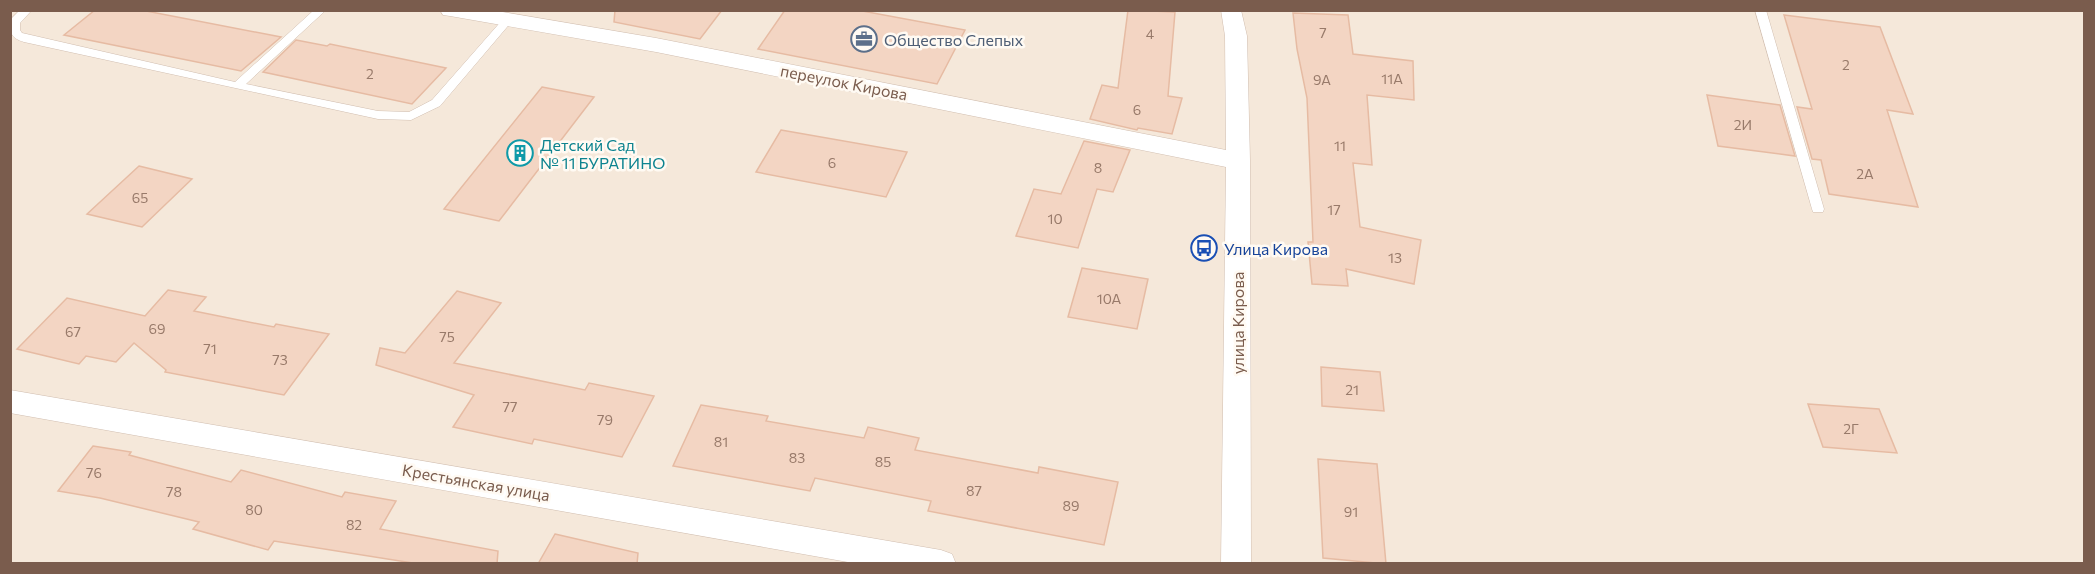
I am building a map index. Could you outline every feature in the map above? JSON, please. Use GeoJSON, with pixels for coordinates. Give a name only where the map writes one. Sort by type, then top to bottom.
{"type":"FeatureCollection","features":[{"type":"Feature","properties":{"kind":"street","name":"переулок Кирова"},"geometry":{"type":"LineString","coordinates":[[450,10],[656,45],[1238,161]]}},
{"type":"Feature","properties":{"kind":"street","name":"улица Кирова"},"geometry":{"type":"LineString","coordinates":[[1231,10],[1236,36],[1238,161],[1236,564]]}},
{"type":"Feature","properties":{"kind":"street","name":"Крестьянская улица"},"geometry":{"type":"LineString","coordinates":[[10,401],[941,564]]}},
{"type":"Feature","properties":{"kind":"lane"},"geometry":{"type":"LineString","coordinates":[[27,10],[15,22],[14,30],[18,36],[28,39],[378,115],[411,116],[436,103],[508,20]]}},
{"type":"Feature","properties":{"kind":"lane"},"geometry":{"type":"LineString","coordinates":[[237,86],[321,10]]}},
{"type":"Feature","properties":{"kind":"lane"},"geometry":{"type":"LineString","coordinates":[[1761,10],[1818,209]]}},
{"type":"Feature","properties":{"kind":"shaded area"},"geometry":{"type":"Polygon","coordinates":[[[11,11],[2084,11],[2084,563],[11,563],[11,11]]]}},
{"type":"Feature","properties":{"kind":"building"},"geometry":{"type":"Polygon","coordinates":[[[95,10],[141,10],[281,37],[241,71],[64,35],[95,10]]]}},
{"type":"Feature","properties":{"kind":"building"},"geometry":{"type":"Polygon","coordinates":[[[615,10],[722,10],[700,39],[614,22],[615,10]]]}},
{"type":"Feature","properties":{"kind":"building"},"geometry":{"type":"Polygon","coordinates":[[[785,10],[857,10],[965,30],[937,84],[758,49],[785,10]]]}},
{"type":"Feature","properties":{"kind":"building"},"geometry":{"type":"Polygon","coordinates":[[[1128,10],[1175,12],[1168,96],[1182,98],[1172,134],[1138,128],[1137,130],[1090,119],[1102,85],[1118,88],[1128,10]]]}},
{"type":"Feature","properties":{"kind":"building"},"geometry":{"type":"Polygon","coordinates":[[[1293,13],[1348,15],[1353,54],[1413,61],[1414,100],[1367,95],[1372,165],[1353,163],[1360,227],[1421,240],[1414,284],[1346,269],[1348,286],[1312,284],[1308,242],[1313,242],[1307,98],[1297,49],[1293,13]]]}},
{"type":"Feature","properties":{"kind":"building"},"geometry":{"type":"Polygon","coordinates":[[[1784,15],[1880,27],[1913,114],[1887,110],[1918,207],[1829,194],[1821,160],[1812,159],[1797,107],[1812,109],[1784,15]]]}},
{"type":"Feature","properties":{"kind":"building"},"geometry":{"type":"Polygon","coordinates":[[[296,40],[327,46],[330,44],[446,68],[412,104],[263,72],[296,40]]]}},
{"type":"Feature","properties":{"kind":"building","name":"Детский Сад № 11 БУРАТИНО"},"geometry":{"type":"Polygon","coordinates":[[[542,87],[594,97],[499,221],[444,209],[542,87]]]}},
{"type":"Feature","properties":{"kind":"building"},"geometry":{"type":"Polygon","coordinates":[[[1707,95],[1780,105],[1795,156],[1718,146],[1707,95]]]}},
{"type":"Feature","properties":{"kind":"building"},"geometry":{"type":"Polygon","coordinates":[[[781,130],[907,152],[886,197],[756,172],[781,130]]]}},
{"type":"Feature","properties":{"kind":"building"},"geometry":{"type":"Polygon","coordinates":[[[1084,141],[1130,150],[1113,192],[1097,189],[1078,248],[1016,236],[1034,189],[1061,194],[1084,141]]]}},
{"type":"Feature","properties":{"kind":"building"},"geometry":{"type":"Polygon","coordinates":[[[139,166],[192,179],[142,227],[87,214],[139,166]]]}},
{"type":"Feature","properties":{"kind":"building"},"geometry":{"type":"Polygon","coordinates":[[[1082,268],[1148,279],[1137,329],[1068,317],[1082,268]]]}},
{"type":"Feature","properties":{"kind":"building"},"geometry":{"type":"Polygon","coordinates":[[[168,290],[206,297],[194,311],[274,327],[276,324],[329,334],[284,395],[165,372],[166,370],[134,343],[116,362],[86,356],[79,364],[17,349],[67,298],[145,316],[168,290]]]}},
{"type":"Feature","properties":{"kind":"building"},"geometry":{"type":"Polygon","coordinates":[[[457,291],[501,303],[454,363],[585,390],[589,383],[654,396],[622,457],[534,439],[532,444],[453,427],[474,395],[376,365],[380,348],[405,353],[457,291]]]}},
{"type":"Feature","properties":{"kind":"building"},"geometry":{"type":"Polygon","coordinates":[[[1321,367],[1380,372],[1384,411],[1322,406],[1321,367]]]}},
{"type":"Feature","properties":{"kind":"building"},"geometry":{"type":"Polygon","coordinates":[[[1808,404],[1879,409],[1897,453],[1823,447],[1808,404]]]}},
{"type":"Feature","properties":{"kind":"building"},"geometry":{"type":"Polygon","coordinates":[[[701,405],[768,416],[766,421],[864,438],[868,427],[919,438],[915,450],[1038,473],[1039,467],[1118,482],[1104,545],[928,511],[931,501],[815,478],[810,491],[673,466],[701,405]]]}},
{"type":"Feature","properties":{"kind":"building"},"geometry":{"type":"Polygon","coordinates":[[[93,446],[131,452],[129,455],[231,482],[241,470],[342,497],[345,492],[396,501],[380,529],[498,551],[497,564],[419,564],[274,541],[268,550],[193,529],[199,522],[100,498],[58,491],[93,446]]]}},
{"type":"Feature","properties":{"kind":"building"},"geometry":{"type":"Polygon","coordinates":[[[1318,459],[1377,464],[1386,564],[1323,558],[1318,459]]]}},
{"type":"Feature","properties":{"kind":"building"},"geometry":{"type":"Polygon","coordinates":[[[555,534],[638,553],[637,564],[538,564],[555,534]]]}},
{"type":"Feature","properties":{"kind":"place","name":"Общество Слепых"},"geometry":{"type":"Point","coordinates":[864,39]}},
{"type":"Feature","properties":{"kind":"place","name":"Детский Сад № 11 БУРАТИНО"},"geometry":{"type":"Point","coordinates":[520,153]}},
{"type":"Feature","properties":{"kind":"place","name":"Улица Кирова"},"geometry":{"type":"Point","coordinates":[1204,248]}}]}
